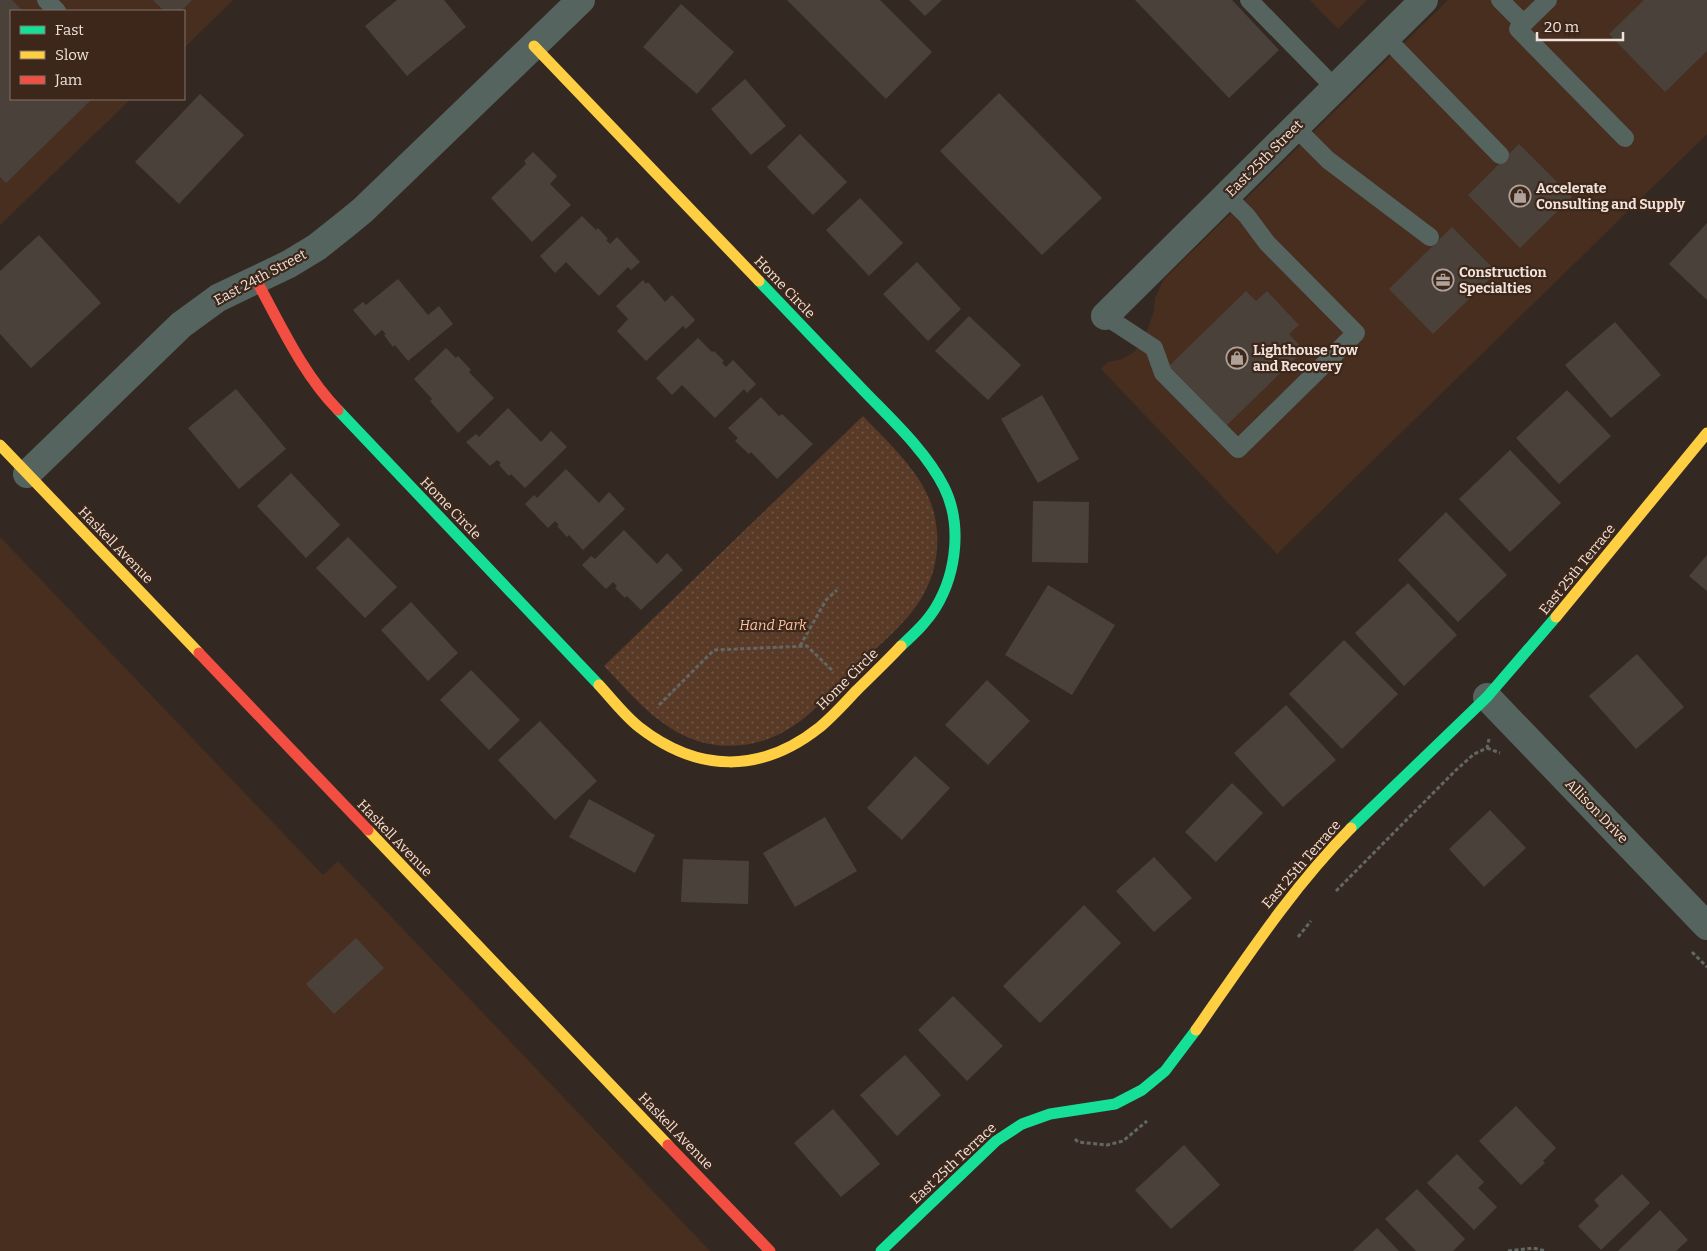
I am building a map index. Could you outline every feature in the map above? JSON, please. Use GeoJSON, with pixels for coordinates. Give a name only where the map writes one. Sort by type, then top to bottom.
{"type":"FeatureCollection","features":[{"type":"Feature","properties":{"kind":"street","name":"East 24th Street"},"geometry":{"type":"LineString","coordinates":[[27,474],[181,325],[218,298],[296,260],[317,247],[352,219],[581,0]]}},
{"type":"Feature","properties":{"kind":"street","name":"East 25th Street"},"geometry":{"type":"LineString","coordinates":[[1105,316],[1424,0]]}},
{"type":"Feature","properties":{"kind":"street","name":"Home Circle"},"geometry":{"type":"LineString","coordinates":[[256,280],[308,376],[323,396],[638,726],[658,742],[680,753],[718,763],[743,762],[770,757],[792,747],[818,729],[925,623],[937,606],[949,580],[954,553],[955,523],[944,487],[923,455],[895,423],[534,46]]}},
{"type":"Feature","properties":{"kind":"street","name":"East 25th Terrace"},"geometry":{"type":"LineString","coordinates":[[881,1251],[996,1140],[1022,1124],[1055,1114],[1114,1104],[1142,1090],[1165,1071],[1184,1047],[1280,910],[1329,850],[1487,697],[1537,641],[1707,433]]}},
{"type":"Feature","properties":{"kind":"street","name":"Haskell Avenue"},"geometry":{"type":"LineString","coordinates":[[0,445],[770,1251]]}},
{"type":"Feature","properties":{"kind":"street","name":"Allison Drive"},"geometry":{"type":"LineString","coordinates":[[1487,697],[1707,926]]}},
{"type":"Feature","properties":{"kind":"lane"},"geometry":{"type":"LineString","coordinates":[[46,0],[56,10]]}},
{"type":"Feature","properties":{"kind":"lane"},"geometry":{"type":"LineString","coordinates":[[1249,0],[1335,88]]}},
{"type":"Feature","properties":{"kind":"lane"},"geometry":{"type":"LineString","coordinates":[[1500,0],[1524,24]]}},
{"type":"Feature","properties":{"kind":"lane"},"geometry":{"type":"LineString","coordinates":[[1548,0],[1518,29],[1625,138]]}},
{"type":"Feature","properties":{"kind":"lane"},"geometry":{"type":"LineString","coordinates":[[1386,38],[1500,156]]}},
{"type":"Feature","properties":{"kind":"lane"},"geometry":{"type":"LineString","coordinates":[[1295,127],[1328,160],[1430,237]]}},
{"type":"Feature","properties":{"kind":"lane"},"geometry":{"type":"LineString","coordinates":[[1105,316],[1154,348],[1163,373],[1238,449],[1356,333],[1267,243],[1246,216],[1227,196]]}},
{"type":"Feature","properties":{"kind":"path"},"geometry":{"type":"LineString","coordinates":[[800,646],[826,600],[837,590]]}},
{"type":"Feature","properties":{"kind":"path"},"geometry":{"type":"LineString","coordinates":[[658,706],[714,650],[808,646],[834,673]]}},
{"type":"Feature","properties":{"kind":"path"},"geometry":{"type":"LineString","coordinates":[[1334,893],[1455,771],[1474,754],[1488,748],[1489,739],[1508,719]]}},
{"type":"Feature","properties":{"kind":"path"},"geometry":{"type":"LineString","coordinates":[[1297,940],[1315,916]]}},
{"type":"Feature","properties":{"kind":"path"},"geometry":{"type":"LineString","coordinates":[[1055,1114],[1078,1142],[1107,1145],[1123,1140],[1152,1118]]}},
{"type":"Feature","properties":{"kind":"path"},"geometry":{"type":"LineString","coordinates":[[1508,1251],[1533,1248],[1546,1251]]}},
{"type":"Feature","properties":{"kind":"shaded area"},"geometry":{"type":"Polygon","coordinates":[[[0,0],[233,0],[185,47],[185,10],[10,10],[10,100],[130,100],[0,225],[0,0]]]}},
{"type":"Feature","properties":{"kind":"shaded area"},"geometry":{"type":"Polygon","coordinates":[[[1310,0],[1367,0],[1338,29],[1310,0]]]}},
{"type":"Feature","properties":{"kind":"shaded area"},"geometry":{"type":"Polygon","coordinates":[[[1448,0],[1707,0],[1707,134],[1277,554],[1101,369],[1108,362],[1122,359],[1134,352],[1144,339],[1154,311],[1155,298],[1164,279],[1448,0]]]}},
{"type":"Feature","properties":{"kind":"shaded area"},"geometry":{"type":"Polygon","coordinates":[[[0,537],[323,875],[338,861],[710,1251],[0,1251],[0,537]]]}},
{"type":"Feature","properties":{"kind":"green space","name":"Hand Park"},"geometry":{"type":"Polygon","coordinates":[[[863,416],[909,465],[927,493],[933,508],[937,533],[937,552],[930,580],[922,597],[900,626],[822,702],[785,731],[769,739],[734,746],[716,745],[682,735],[654,716],[604,666],[863,416]]]}},
{"type":"Feature","properties":{"kind":"building"},"geometry":{"type":"Polygon","coordinates":[[[0,0],[12,0],[22,10],[10,10],[10,100],[91,100],[6,183],[0,177],[0,0]]]}},
{"type":"Feature","properties":{"kind":"building"},"geometry":{"type":"Polygon","coordinates":[[[153,0],[192,0],[182,10],[163,10],[153,0]]]}},
{"type":"Feature","properties":{"kind":"building"},"geometry":{"type":"Polygon","coordinates":[[[397,0],[444,0],[466,27],[407,76],[365,26],[397,0]]]}},
{"type":"Feature","properties":{"kind":"building"},"geometry":{"type":"Polygon","coordinates":[[[787,0],[880,0],[932,52],[886,99],[787,0]]]}},
{"type":"Feature","properties":{"kind":"building"},"geometry":{"type":"Polygon","coordinates":[[[909,0],[942,0],[925,16],[909,0]]]}},
{"type":"Feature","properties":{"kind":"building"},"geometry":{"type":"Polygon","coordinates":[[[1135,0],[1232,0],[1279,50],[1229,98],[1135,0]]]}},
{"type":"Feature","properties":{"kind":"building"},"geometry":{"type":"Polygon","coordinates":[[[1644,0],[1707,0],[1707,51],[1665,92],[1609,34],[1644,0]]]}},
{"type":"Feature","properties":{"kind":"building"},"geometry":{"type":"Polygon","coordinates":[[[681,4],[734,52],[697,94],[643,47],[681,4]]]}},
{"type":"Feature","properties":{"kind":"building"},"geometry":{"type":"Polygon","coordinates":[[[745,79],[786,126],[751,155],[711,109],[745,79]]]}},
{"type":"Feature","properties":{"kind":"building"},"geometry":{"type":"Polygon","coordinates":[[[999,93],[1102,198],[1042,255],[940,151],[999,93]]]}},
{"type":"Feature","properties":{"kind":"building"},"geometry":{"type":"Polygon","coordinates":[[[200,94],[244,135],[179,204],[135,162],[200,94]]]}},
{"type":"Feature","properties":{"kind":"building"},"geometry":{"type":"Polygon","coordinates":[[[800,134],[847,182],[813,215],[767,167],[800,134]]]}},
{"type":"Feature","properties":{"kind":"building","name":"Accelerate Consulting and Supply"},"geometry":{"type":"Polygon","coordinates":[[[1519,144],[1572,197],[1520,248],[1468,195],[1519,144]]]}},
{"type":"Feature","properties":{"kind":"building"},"geometry":{"type":"Polygon","coordinates":[[[533,152],[557,176],[550,184],[571,205],[532,242],[491,198],[526,164],[524,161],[533,152]]]}},
{"type":"Feature","properties":{"kind":"building"},"geometry":{"type":"Polygon","coordinates":[[[860,198],[903,243],[869,276],[826,230],[860,198]]]}},
{"type":"Feature","properties":{"kind":"building"},"geometry":{"type":"Polygon","coordinates":[[[582,216],[596,230],[598,228],[610,244],[617,237],[640,262],[631,270],[628,267],[599,296],[566,262],[555,273],[540,256],[582,216]]]}},
{"type":"Feature","properties":{"kind":"building"},"geometry":{"type":"Polygon","coordinates":[[[1707,223],[1707,300],[1669,264],[1707,223]]]}},
{"type":"Feature","properties":{"kind":"building","name":"Construction Specialties"},"geometry":{"type":"Polygon","coordinates":[[[1452,227],[1497,272],[1433,334],[1389,289],[1452,227]]]}},
{"type":"Feature","properties":{"kind":"building"},"geometry":{"type":"Polygon","coordinates":[[[39,235],[101,303],[31,368],[0,334],[0,271],[39,235]]]}},
{"type":"Feature","properties":{"kind":"building"},"geometry":{"type":"Polygon","coordinates":[[[917,262],[961,309],[928,341],[883,294],[917,262]]]}},
{"type":"Feature","properties":{"kind":"building"},"geometry":{"type":"Polygon","coordinates":[[[398,279],[428,315],[439,306],[453,324],[408,361],[395,345],[393,347],[382,330],[375,336],[353,310],[363,302],[366,305],[398,279]]]}},
{"type":"Feature","properties":{"kind":"building"},"geometry":{"type":"Polygon","coordinates":[[[643,280],[646,284],[648,282],[665,302],[672,295],[695,320],[686,329],[683,326],[646,361],[617,331],[628,319],[616,306],[643,280]]]}},
{"type":"Feature","properties":{"kind":"building","name":"Lighthouse Tow and Recovery"},"geometry":{"type":"Polygon","coordinates":[[[1246,291],[1256,301],[1267,291],[1299,325],[1289,334],[1304,350],[1227,425],[1169,366],[1246,291]]]}},
{"type":"Feature","properties":{"kind":"building"},"geometry":{"type":"Polygon","coordinates":[[[969,316],[1021,365],[988,400],[935,351],[969,316]]]}},
{"type":"Feature","properties":{"kind":"building"},"geometry":{"type":"Polygon","coordinates":[[[1615,322],[1661,375],[1611,418],[1565,365],[1615,322]]]}},
{"type":"Feature","properties":{"kind":"building"},"geometry":{"type":"Polygon","coordinates":[[[698,338],[724,361],[722,363],[726,367],[733,360],[756,384],[747,393],[744,389],[715,418],[682,385],[672,395],[656,378],[698,338]]]}},
{"type":"Feature","properties":{"kind":"building"},"geometry":{"type":"Polygon","coordinates":[[[446,348],[456,358],[458,356],[471,370],[469,372],[494,398],[458,433],[414,379],[446,348]]]}},
{"type":"Feature","properties":{"kind":"building"},"geometry":{"type":"Polygon","coordinates":[[[236,389],[286,449],[239,489],[188,428],[236,389]]]}},
{"type":"Feature","properties":{"kind":"building"},"geometry":{"type":"Polygon","coordinates":[[[1567,390],[1611,436],[1559,484],[1516,438],[1567,390]]]}},
{"type":"Feature","properties":{"kind":"building"},"geometry":{"type":"Polygon","coordinates":[[[1042,395],[1079,459],[1038,483],[1001,419],[1042,395]]]}},
{"type":"Feature","properties":{"kind":"building"},"geometry":{"type":"Polygon","coordinates":[[[761,397],[779,416],[782,414],[813,444],[777,479],[751,452],[749,454],[735,441],[738,438],[728,428],[761,397]]]}},
{"type":"Feature","properties":{"kind":"building"},"geometry":{"type":"Polygon","coordinates":[[[508,408],[541,442],[551,431],[567,447],[525,488],[511,474],[509,476],[499,465],[501,463],[497,460],[490,466],[466,442],[476,434],[479,437],[508,408]]]}},
{"type":"Feature","properties":{"kind":"building"},"geometry":{"type":"Polygon","coordinates":[[[1510,450],[1561,503],[1510,552],[1459,499],[1510,450]]]}},
{"type":"Feature","properties":{"kind":"building"},"geometry":{"type":"Polygon","coordinates":[[[566,469],[599,503],[609,492],[625,509],[583,550],[569,535],[567,537],[555,521],[548,528],[525,504],[534,495],[537,498],[566,469]]]}},
{"type":"Feature","properties":{"kind":"building"},"geometry":{"type":"Polygon","coordinates":[[[291,473],[340,525],[306,558],[257,506],[291,473]]]}},
{"type":"Feature","properties":{"kind":"building"},"geometry":{"type":"Polygon","coordinates":[[[1033,501],[1089,502],[1088,563],[1032,562],[1033,501]]]}},
{"type":"Feature","properties":{"kind":"building"},"geometry":{"type":"Polygon","coordinates":[[[1446,512],[1507,575],[1458,622],[1398,560],[1446,512]]]}},
{"type":"Feature","properties":{"kind":"building"},"geometry":{"type":"Polygon","coordinates":[[[624,530],[657,564],[667,553],[683,570],[641,610],[627,596],[625,598],[615,588],[617,586],[613,582],[606,589],[582,565],[591,556],[595,559],[624,530]]]}},
{"type":"Feature","properties":{"kind":"building"},"geometry":{"type":"Polygon","coordinates":[[[348,537],[397,587],[365,618],[316,568],[348,537]]]}},
{"type":"Feature","properties":{"kind":"building"},"geometry":{"type":"Polygon","coordinates":[[[1707,555],[1707,591],[1689,576],[1707,555]]]}},
{"type":"Feature","properties":{"kind":"building"},"geometry":{"type":"Polygon","coordinates":[[[1408,583],[1457,635],[1404,686],[1355,633],[1408,583]]]}},
{"type":"Feature","properties":{"kind":"building"},"geometry":{"type":"Polygon","coordinates":[[[1048,585],[1115,625],[1072,695],[1005,655],[1048,585]]]}},
{"type":"Feature","properties":{"kind":"building"},"geometry":{"type":"Polygon","coordinates":[[[411,602],[458,653],[428,681],[381,630],[411,602]]]}},
{"type":"Feature","properties":{"kind":"building"},"geometry":{"type":"Polygon","coordinates":[[[1344,640],[1398,694],[1342,749],[1289,694],[1344,640]]]}},
{"type":"Feature","properties":{"kind":"building"},"geometry":{"type":"Polygon","coordinates":[[[1637,654],[1684,707],[1636,749],[1589,696],[1637,654]]]}},
{"type":"Feature","properties":{"kind":"building"},"geometry":{"type":"Polygon","coordinates":[[[471,670],[520,720],[489,750],[440,700],[471,670]]]}},
{"type":"Feature","properties":{"kind":"building"},"geometry":{"type":"Polygon","coordinates":[[[987,680],[1030,721],[988,765],[945,725],[987,680]]]}},
{"type":"Feature","properties":{"kind":"building"},"geometry":{"type":"Polygon","coordinates":[[[1286,705],[1336,760],[1283,807],[1234,753],[1286,705]]]}},
{"type":"Feature","properties":{"kind":"building"},"geometry":{"type":"Polygon","coordinates":[[[540,721],[597,781],[555,820],[498,760],[540,721]]]}},
{"type":"Feature","properties":{"kind":"building"},"geometry":{"type":"Polygon","coordinates":[[[915,756],[950,788],[902,840],[867,808],[915,756]]]}},
{"type":"Feature","properties":{"kind":"building"},"geometry":{"type":"Polygon","coordinates":[[[1232,783],[1263,813],[1216,862],[1185,832],[1232,783]]]}},
{"type":"Feature","properties":{"kind":"building"},"geometry":{"type":"Polygon","coordinates":[[[589,799],[655,835],[635,873],[569,837],[589,799]]]}},
{"type":"Feature","properties":{"kind":"building"},"geometry":{"type":"Polygon","coordinates":[[[1490,810],[1526,848],[1484,887],[1449,849],[1490,810]]]}},
{"type":"Feature","properties":{"kind":"building"},"geometry":{"type":"Polygon","coordinates":[[[825,817],[857,871],[795,907],[763,853],[825,817]]]}},
{"type":"Feature","properties":{"kind":"building"},"geometry":{"type":"Polygon","coordinates":[[[1154,857],[1192,898],[1154,932],[1116,891],[1154,857]]]}},
{"type":"Feature","properties":{"kind":"building"},"geometry":{"type":"Polygon","coordinates":[[[683,859],[749,861],[748,904],[681,902],[683,859]]]}},
{"type":"Feature","properties":{"kind":"building"},"geometry":{"type":"Polygon","coordinates":[[[1084,905],[1121,943],[1040,1023],[1003,986],[1084,905]]]}},
{"type":"Feature","properties":{"kind":"building"},"geometry":{"type":"Polygon","coordinates":[[[356,938],[384,968],[334,1014],[306,984],[356,938]]]}},
{"type":"Feature","properties":{"kind":"building"},"geometry":{"type":"Polygon","coordinates":[[[953,996],[1003,1046],[967,1081],[918,1030],[953,996]]]}},
{"type":"Feature","properties":{"kind":"building"},"geometry":{"type":"Polygon","coordinates":[[[905,1055],[941,1095],[897,1136],[860,1095],[905,1055]]]}},
{"type":"Feature","properties":{"kind":"building"},"geometry":{"type":"Polygon","coordinates":[[[1516,1106],[1556,1148],[1543,1161],[1545,1163],[1521,1185],[1479,1141],[1516,1106]]]}},
{"type":"Feature","properties":{"kind":"building"},"geometry":{"type":"Polygon","coordinates":[[[833,1109],[880,1164],[841,1197],[794,1143],[833,1109]]]}},
{"type":"Feature","properties":{"kind":"building"},"geometry":{"type":"Polygon","coordinates":[[[1184,1145],[1220,1185],[1171,1229],[1135,1190],[1184,1145]]]}},
{"type":"Feature","properties":{"kind":"building"},"geometry":{"type":"Polygon","coordinates":[[[1457,1154],[1484,1182],[1478,1188],[1497,1207],[1474,1230],[1427,1183],[1457,1154]]]}},
{"type":"Feature","properties":{"kind":"building"},"geometry":{"type":"Polygon","coordinates":[[[1622,1174],[1650,1203],[1601,1250],[1578,1226],[1599,1206],[1594,1200],[1622,1174]]]}},
{"type":"Feature","properties":{"kind":"building"},"geometry":{"type":"Polygon","coordinates":[[[1417,1189],[1465,1239],[1453,1251],[1416,1251],[1385,1219],[1417,1189]]]}},
{"type":"Feature","properties":{"kind":"building"},"geometry":{"type":"Polygon","coordinates":[[[1660,1210],[1688,1240],[1676,1251],[1618,1251],[1660,1210]]]}},
{"type":"Feature","properties":{"kind":"building"},"geometry":{"type":"Polygon","coordinates":[[[1377,1228],[1399,1251],[1353,1251],[1377,1228]]]}},
{"type":"Feature","properties":{"kind":"traffic: fast"},"geometry":{"type":"LineString","coordinates":[[759,281],[918,448],[937,474],[950,501],[955,532],[955,547],[949,579],[936,607],[920,628],[901,646]]}},
{"type":"Feature","properties":{"kind":"traffic: fast"},"geometry":{"type":"LineString","coordinates":[[338,410],[599,685]]}},
{"type":"Feature","properties":{"kind":"traffic: fast"},"geometry":{"type":"LineString","coordinates":[[1351,828],[1487,697],[1556,617]]}},
{"type":"Feature","properties":{"kind":"traffic: fast"},"geometry":{"type":"LineString","coordinates":[[881,1251],[996,1141],[1022,1124],[1050,1114],[1115,1104],[1142,1090],[1165,1071],[1196,1030]]}},
{"type":"Feature","properties":{"kind":"traffic: slow"},"geometry":{"type":"LineString","coordinates":[[534,46],[759,281]]}},
{"type":"Feature","properties":{"kind":"traffic: slow"},"geometry":{"type":"LineString","coordinates":[[1556,617],[1707,433]]}},
{"type":"Feature","properties":{"kind":"traffic: slow"},"geometry":{"type":"LineString","coordinates":[[0,445],[199,653]]}},
{"type":"Feature","properties":{"kind":"traffic: slow"},"geometry":{"type":"LineString","coordinates":[[599,685],[639,727],[661,742],[684,753],[707,760],[729,762],[752,760],[775,753],[798,742],[820,727],[901,646]]}},
{"type":"Feature","properties":{"kind":"traffic: slow"},"geometry":{"type":"LineString","coordinates":[[1196,1030],[1251,951],[1308,875],[1351,828]]}},
{"type":"Feature","properties":{"kind":"traffic: slow"},"geometry":{"type":"LineString","coordinates":[[368,830],[668,1145]]}},
{"type":"Feature","properties":{"kind":"traffic: jam"},"geometry":{"type":"LineString","coordinates":[[256,280],[303,364],[325,396],[338,410]]}},
{"type":"Feature","properties":{"kind":"traffic: jam"},"geometry":{"type":"LineString","coordinates":[[199,653],[368,830]]}},
{"type":"Feature","properties":{"kind":"traffic: jam"},"geometry":{"type":"LineString","coordinates":[[668,1145],[770,1251]]}},
{"type":"Feature","properties":{"kind":"place","name":"Accelerate Consulting and Supply"},"geometry":{"type":"Point","coordinates":[1520,196]}},
{"type":"Feature","properties":{"kind":"place","name":"Construction Specialties"},"geometry":{"type":"Point","coordinates":[1443,280]}},
{"type":"Feature","properties":{"kind":"place","name":"Lighthouse Tow and Recovery"},"geometry":{"type":"Point","coordinates":[1237,358]}}]}
